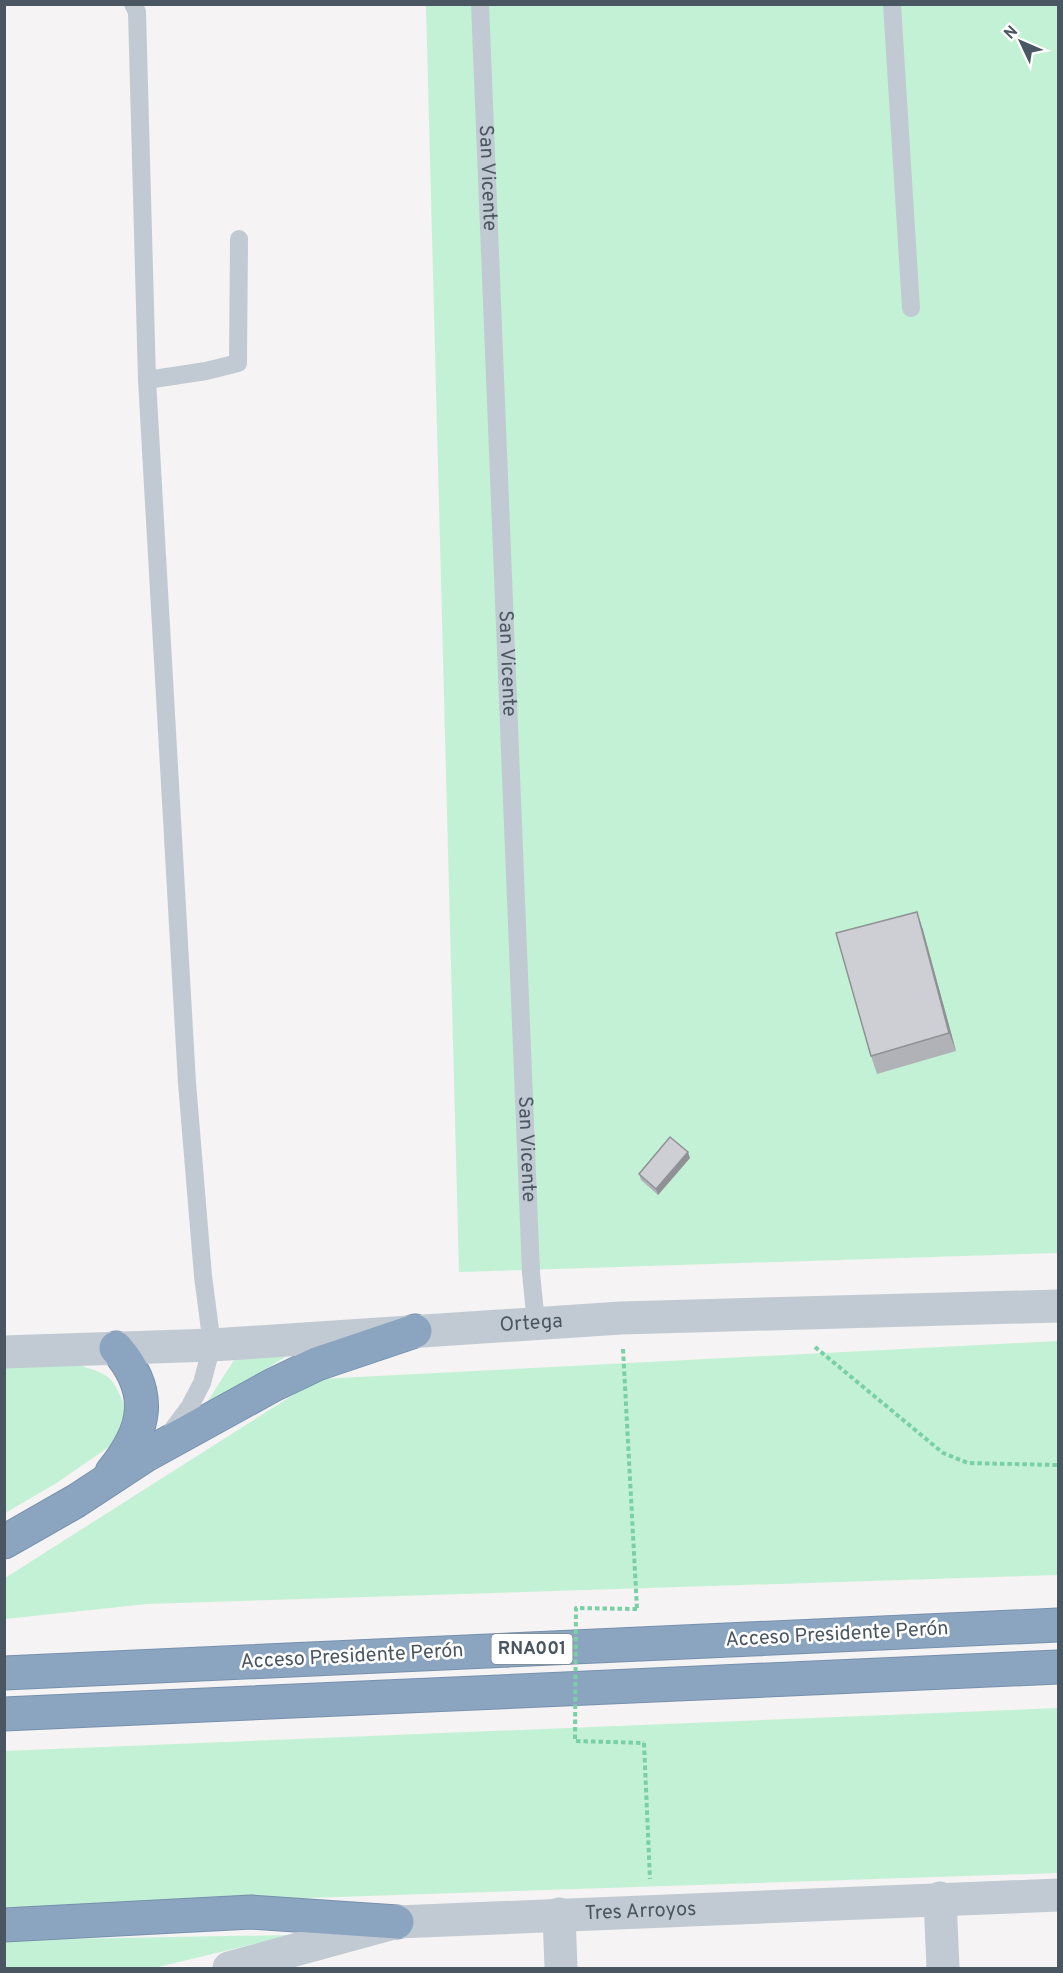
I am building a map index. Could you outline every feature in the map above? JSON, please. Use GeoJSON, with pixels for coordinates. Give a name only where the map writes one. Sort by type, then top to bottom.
{"type":"FeatureCollection","features":[{"type":"Feature","properties":{"kind":"highway"},"geometry":{"type":"LineString","coordinates":[[4,1542],[146,1455],[317,1364],[415,1331]]}},
{"type":"Feature","properties":{"kind":"highway"},"geometry":{"type":"LineString","coordinates":[[105,1480],[135,1438],[142,1416],[142,1397],[137,1379],[130,1364],[116,1348]]}},
{"type":"Feature","properties":{"kind":"highway","name":"Acceso Presidente Perón"},"geometry":{"type":"LineString","coordinates":[[4,1673],[1059,1625]]}},
{"type":"Feature","properties":{"kind":"highway","name":"Acceso Presidente Perón"},"geometry":{"type":"LineString","coordinates":[[4,1714],[1059,1667]]}},
{"type":"Feature","properties":{"kind":"highway"},"geometry":{"type":"LineString","coordinates":[[4,1925],[251,1912],[398,1922]]}},
{"type":"Feature","properties":{"kind":"street","name":"Ortega"},"geometry":{"type":"LineString","coordinates":[[4,1352],[213,1345],[621,1317],[1059,1306]]}},
{"type":"Feature","properties":{"kind":"street","name":"Tres Arroyos"},"geometry":{"type":"LineString","coordinates":[[229,1968],[398,1922],[940,1898],[1059,1895]]}},
{"type":"Feature","properties":{"kind":"street"},"geometry":{"type":"LineString","coordinates":[[940,1898],[943,1968]]}},
{"type":"Feature","properties":{"kind":"street"},"geometry":{"type":"LineString","coordinates":[[560,1914],[561,1968]]}},
{"type":"Feature","properties":{"kind":"lane"},"geometry":{"type":"LineString","coordinates":[[133,4],[137,12],[147,380],[187,1083],[202,1276],[213,1345],[202,1383],[190,1406],[170,1433],[146,1455]]}},
{"type":"Feature","properties":{"kind":"lane","name":"San Vicente"},"geometry":{"type":"LineString","coordinates":[[480,4],[531,1261],[536,1323]]}},
{"type":"Feature","properties":{"kind":"lane"},"geometry":{"type":"LineString","coordinates":[[892,4],[911,308]]}},
{"type":"Feature","properties":{"kind":"lane"},"geometry":{"type":"LineString","coordinates":[[147,380],[206,371],[238,363],[239,239]]}},
{"type":"Feature","properties":{"kind":"path"},"geometry":{"type":"LineString","coordinates":[[775,1314],[942,1453],[968,1463],[1059,1465]]}},
{"type":"Feature","properties":{"kind":"path"},"geometry":{"type":"LineString","coordinates":[[621,1317],[637,1609],[576,1608],[575,1741],[644,1743],[652,1910]]}},
{"type":"Feature","properties":{"kind":"green space"},"geometry":{"type":"Polygon","coordinates":[[[426,5],[1058,5],[1058,1253],[459,1272],[426,5]]]}},
{"type":"Feature","properties":{"kind":"green space"},"geometry":{"type":"Polygon","coordinates":[[[1058,1341],[1058,1575],[147,1604],[5,1619],[5,1578],[318,1379],[1058,1341]]]}},
{"type":"Feature","properties":{"kind":"green space"},"geometry":{"type":"Polygon","coordinates":[[[292,1353],[204,1407],[236,1357],[292,1353]]]}},
{"type":"Feature","properties":{"kind":"green space"},"geometry":{"type":"Polygon","coordinates":[[[76,1364],[103,1374],[117,1388],[126,1409],[113,1444],[55,1484],[5,1513],[4,1367],[76,1364]]]}},
{"type":"Feature","properties":{"kind":"green space"},"geometry":{"type":"Polygon","coordinates":[[[1058,1708],[1058,1873],[5,1908],[4,1751],[1058,1708]]]}},
{"type":"Feature","properties":{"kind":"green space"},"geometry":{"type":"Polygon","coordinates":[[[291,1935],[154,1968],[6,1968],[4,1966],[4,1940],[291,1935]]]}},
{"type":"Feature","properties":{"kind":"building"},"geometry":{"type":"Polygon","coordinates":[[[917,912],[949,1033],[871,1056],[836,933],[917,912]]]}},
{"type":"Feature","properties":{"kind":"building"},"geometry":{"type":"Polygon","coordinates":[[[670,1137],[688,1152],[656,1189],[639,1174],[670,1137]]]}}]}
